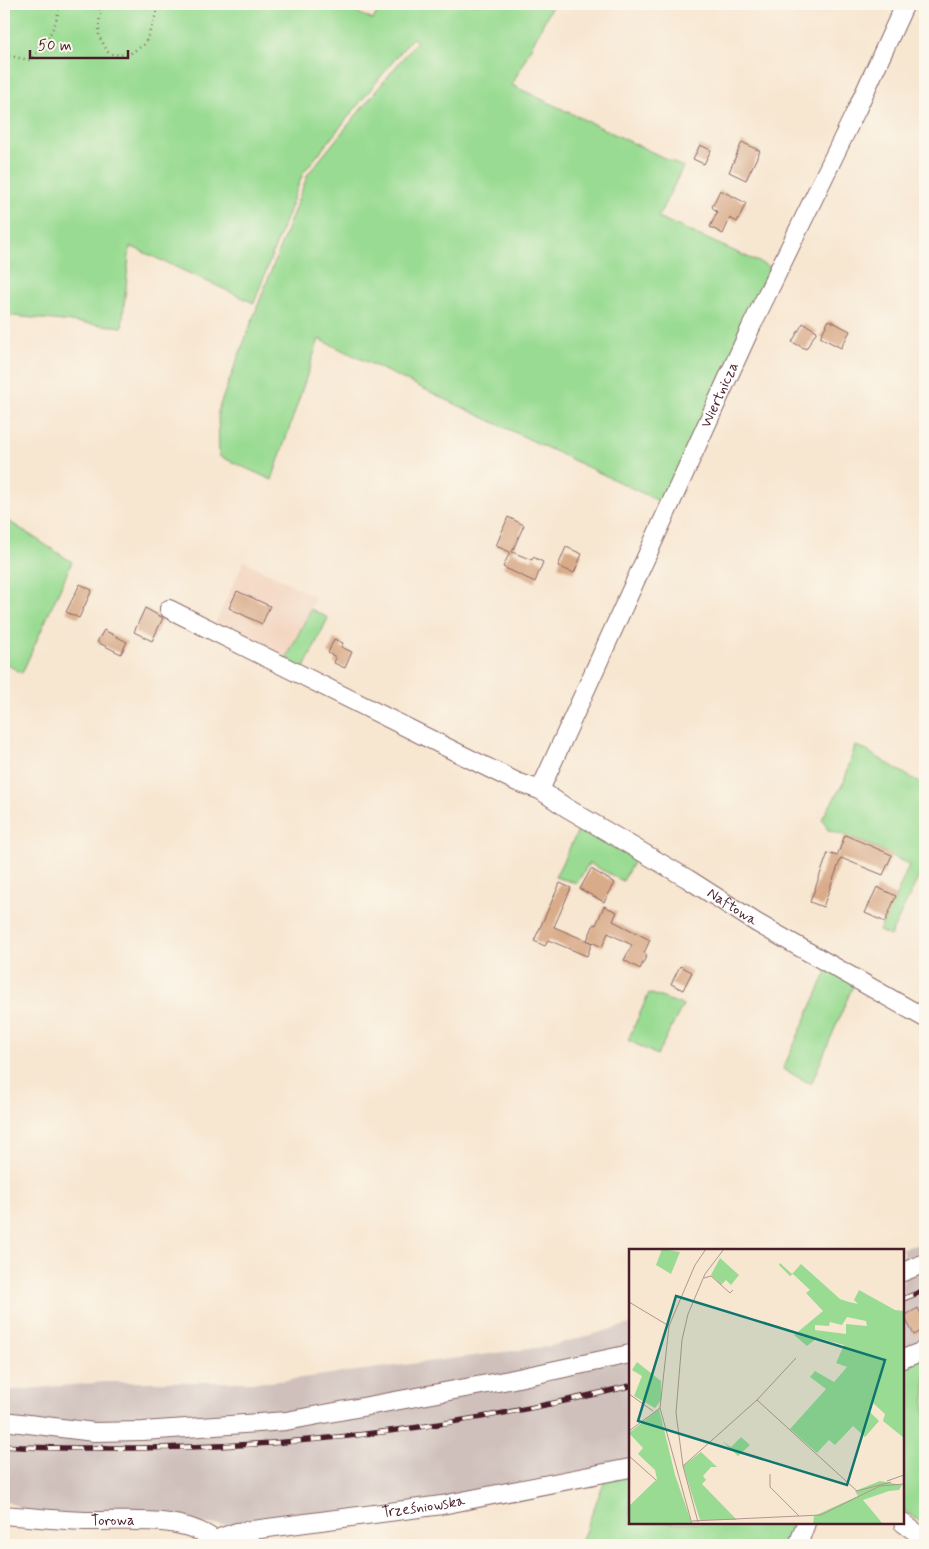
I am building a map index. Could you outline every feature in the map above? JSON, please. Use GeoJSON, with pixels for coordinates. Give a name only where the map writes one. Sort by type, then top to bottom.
{"type":"FeatureCollection","features":[{"type":"Feature","properties":{"kind":"street","name":"Wiertnicza"},"geometry":{"type":"LineString","coordinates":[[540,790],[751,327],[857,109],[905,4]]}},
{"type":"Feature","properties":{"kind":"street","name":"Naftowa"},"geometry":{"type":"LineString","coordinates":[[169,609],[517,782],[540,790],[757,923],[925,1018]]}},
{"type":"Feature","properties":{"kind":"street"},"geometry":{"type":"LineString","coordinates":[[904,1272],[925,1263]]}},
{"type":"Feature","properties":{"kind":"street"},"geometry":{"type":"LineString","coordinates":[[904,1360],[925,1350]]}},
{"type":"Feature","properties":{"kind":"street"},"geometry":{"type":"LineString","coordinates":[[4,1421],[94,1432],[143,1431],[286,1421],[509,1380],[629,1354]]}},
{"type":"Feature","properties":{"kind":"street","name":"Trześniowska"},"geometry":{"type":"LineString","coordinates":[[215,1543],[237,1532],[442,1506],[629,1468]]}},
{"type":"Feature","properties":{"kind":"street","name":"Torowa"},"geometry":{"type":"LineString","coordinates":[[4,1515],[86,1521],[141,1521],[188,1526],[206,1533],[215,1543]]}},
{"type":"Feature","properties":{"kind":"street"},"geometry":{"type":"LineString","coordinates":[[798,1545],[806,1524]]}},
{"type":"Feature","properties":{"kind":"street"},"geometry":{"type":"LineString","coordinates":[[904,1524],[925,1539]]}},
{"type":"Feature","properties":{"kind":"path"},"geometry":{"type":"LineString","coordinates":[[4,55],[30,60],[44,45],[59,16],[59,4]]}},
{"type":"Feature","properties":{"kind":"path"},"geometry":{"type":"LineString","coordinates":[[100,4],[99,36],[109,54],[128,56],[145,44],[160,4]]}},
{"type":"Feature","properties":{"kind":"shaded area"},"geometry":{"type":"Polygon","coordinates":[[[244,561],[316,597],[285,661],[214,626],[244,561]]]}},
{"type":"Feature","properties":{"kind":"shaded area"},"geometry":{"type":"Polygon","coordinates":[[[925,1243],[925,1346],[904,1355],[904,1249],[899,1249],[925,1243]]]}},
{"type":"Feature","properties":{"kind":"shaded area"},"geometry":{"type":"Polygon","coordinates":[[[629,1324],[629,1462],[465,1496],[240,1526],[36,1514],[4,1501],[4,1391],[105,1382],[270,1382],[551,1346],[629,1324]]]}},
{"type":"Feature","properties":{"kind":"green space"},"geometry":{"type":"Polygon","coordinates":[[[4,4],[340,4],[373,20],[381,4],[553,4],[512,85],[683,167],[658,217],[772,268],[665,504],[319,339],[272,480],[219,456],[218,410],[308,174],[417,41],[412,38],[303,173],[254,303],[130,246],[122,327],[4,315],[4,4]]]}},
{"type":"Feature","properties":{"kind":"green space"},"geometry":{"type":"Polygon","coordinates":[[[4,518],[72,562],[22,673],[4,663],[4,518]]]}},
{"type":"Feature","properties":{"kind":"green space"},"geometry":{"type":"Polygon","coordinates":[[[311,609],[328,618],[303,670],[285,661],[311,609]]]}},
{"type":"Feature","properties":{"kind":"green space"},"geometry":{"type":"Polygon","coordinates":[[[855,746],[862,748],[925,786],[925,864],[890,936],[879,931],[909,865],[869,845],[828,830],[822,819],[844,782],[855,746]]]}},
{"type":"Feature","properties":{"kind":"green space"},"geometry":{"type":"Polygon","coordinates":[[[582,823],[638,853],[623,881],[589,863],[577,883],[555,877],[582,823]]]}},
{"type":"Feature","properties":{"kind":"green space"},"geometry":{"type":"Polygon","coordinates":[[[828,969],[855,981],[811,1084],[783,1069],[828,969]]]}},
{"type":"Feature","properties":{"kind":"green space"},"geometry":{"type":"Polygon","coordinates":[[[649,993],[683,1005],[657,1055],[628,1040],[649,993]]]}},
{"type":"Feature","properties":{"kind":"green space"},"geometry":{"type":"Polygon","coordinates":[[[925,1353],[925,1525],[904,1511],[904,1363],[925,1353]]]}},
{"type":"Feature","properties":{"kind":"green space"},"geometry":{"type":"Polygon","coordinates":[[[629,1473],[629,1524],[797,1524],[790,1545],[580,1545],[606,1477],[629,1473]]]}},
{"type":"Feature","properties":{"kind":"building"},"geometry":{"type":"Polygon","coordinates":[[[742,142],[760,151],[746,180],[729,172],[742,142]]]}},
{"type":"Feature","properties":{"kind":"building"},"geometry":{"type":"Polygon","coordinates":[[[700,145],[711,150],[704,164],[693,159],[700,145]]]}},
{"type":"Feature","properties":{"kind":"building"},"geometry":{"type":"Polygon","coordinates":[[[720,190],[746,203],[737,222],[730,218],[723,234],[710,227],[717,212],[712,207],[720,190]]]}},
{"type":"Feature","properties":{"kind":"building"},"geometry":{"type":"Polygon","coordinates":[[[829,320],[850,331],[841,348],[820,337],[829,320]]]}},
{"type":"Feature","properties":{"kind":"building"},"geometry":{"type":"Polygon","coordinates":[[[803,323],[817,331],[806,349],[792,342],[803,323]]]}},
{"type":"Feature","properties":{"kind":"building"},"geometry":{"type":"Polygon","coordinates":[[[508,517],[524,525],[512,552],[532,560],[533,557],[543,562],[535,582],[503,567],[510,552],[496,546],[508,517]]]}},
{"type":"Feature","properties":{"kind":"building"},"geometry":{"type":"Polygon","coordinates":[[[566,547],[582,554],[574,573],[558,566],[566,547]]]}},
{"type":"Feature","properties":{"kind":"building"},"geometry":{"type":"Polygon","coordinates":[[[80,584],[92,590],[79,618],[66,612],[80,584]]]}},
{"type":"Feature","properties":{"kind":"building"},"geometry":{"type":"Polygon","coordinates":[[[237,591],[270,606],[262,624],[229,608],[237,591]]]}},
{"type":"Feature","properties":{"kind":"building"},"geometry":{"type":"Polygon","coordinates":[[[145,608],[163,618],[152,641],[134,632],[145,608]]]}},
{"type":"Feature","properties":{"kind":"building"},"geometry":{"type":"Polygon","coordinates":[[[104,630],[127,642],[121,654],[97,642],[104,630]]]}},
{"type":"Feature","properties":{"kind":"building"},"geometry":{"type":"Polygon","coordinates":[[[334,639],[343,643],[341,647],[352,652],[345,668],[334,663],[336,657],[328,653],[334,639]]]}},
{"type":"Feature","properties":{"kind":"building"},"geometry":{"type":"Polygon","coordinates":[[[845,835],[892,855],[883,875],[841,858],[823,907],[810,902],[828,853],[837,856],[845,835]]]}},
{"type":"Feature","properties":{"kind":"building"},"geometry":{"type":"Polygon","coordinates":[[[591,869],[615,883],[604,902],[580,889],[591,869]]]}},
{"type":"Feature","properties":{"kind":"building"},"geometry":{"type":"Polygon","coordinates":[[[560,883],[571,888],[554,927],[592,943],[587,956],[548,940],[545,946],[534,941],[560,883]]]}},
{"type":"Feature","properties":{"kind":"building"},"geometry":{"type":"Polygon","coordinates":[[[877,887],[896,896],[885,922],[865,913],[877,887]]]}},
{"type":"Feature","properties":{"kind":"building"},"geometry":{"type":"Polygon","coordinates":[[[604,906],[617,912],[613,921],[650,940],[644,953],[647,955],[640,969],[624,960],[632,945],[608,933],[602,947],[587,940],[604,906]]]}},
{"type":"Feature","properties":{"kind":"building"},"geometry":{"type":"Polygon","coordinates":[[[680,966],[692,972],[683,990],[671,984],[680,966]]]}},
{"type":"Feature","properties":{"kind":"building"},"geometry":{"type":"Polygon","coordinates":[[[918,1308],[925,1322],[925,1329],[914,1335],[904,1316],[918,1308]]]}},
{"type":"Feature","properties":{"kind":"railway"},"geometry":{"type":"LineString","coordinates":[[904,1299],[925,1290]]}},
{"type":"Feature","properties":{"kind":"railway"},"geometry":{"type":"LineString","coordinates":[[4,1446],[36,1448],[196,1447],[321,1439],[383,1432],[507,1413],[629,1386]]}}]}
